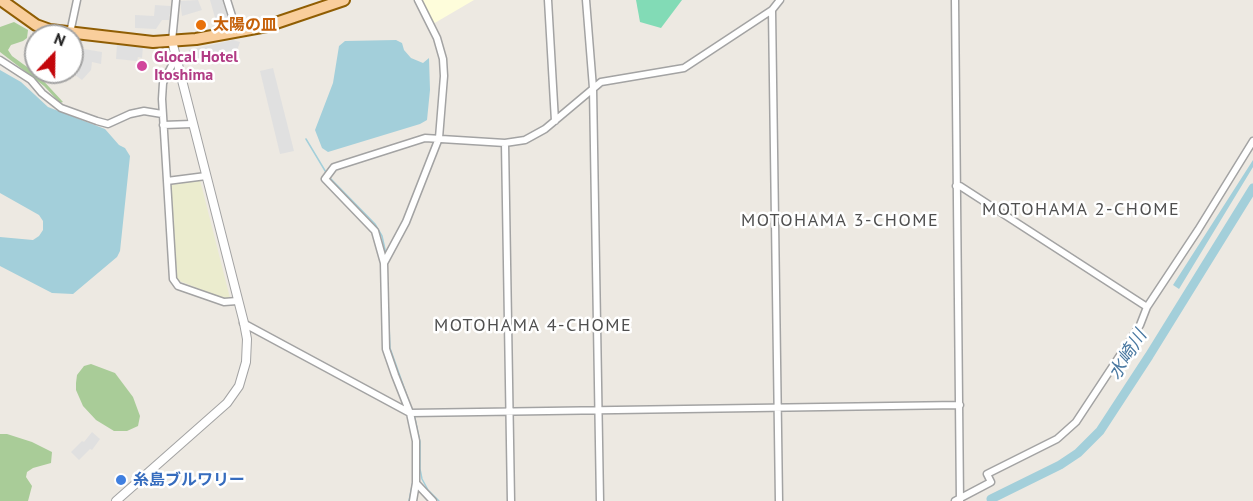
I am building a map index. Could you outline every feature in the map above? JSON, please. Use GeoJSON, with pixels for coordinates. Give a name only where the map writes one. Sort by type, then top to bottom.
{"type":"FeatureCollection","features":[{"type":"Feature","properties":{"kind":"main road"},"geometry":{"type":"LineString","coordinates":[[1,0],[35,24]]}},
{"type":"Feature","properties":{"kind":"main road"},"geometry":{"type":"LineString","coordinates":[[84,35],[128,40],[172,41],[237,33],[267,26],[344,0]]}},
{"type":"Feature","properties":{"kind":"street"},"geometry":{"type":"LineString","coordinates":[[72,24],[77,0]]}},
{"type":"Feature","properties":{"kind":"street"},"geometry":{"type":"LineString","coordinates":[[116,501],[220,411],[241,382],[246,362],[247,339],[172,41],[176,0]]}},
{"type":"Feature","properties":{"kind":"street"},"geometry":{"type":"LineString","coordinates":[[227,0],[237,33]]}},
{"type":"Feature","properties":{"kind":"street"},"geometry":{"type":"LineString","coordinates":[[310,0],[315,11]]}},
{"type":"Feature","properties":{"kind":"street"},"geometry":{"type":"LineString","coordinates":[[384,263],[406,222],[439,138],[444,76],[443,59],[437,38],[418,0]]}},
{"type":"Feature","properties":{"kind":"street"},"geometry":{"type":"LineString","coordinates":[[549,0],[555,121]]}},
{"type":"Feature","properties":{"kind":"street"},"geometry":{"type":"LineString","coordinates":[[586,0],[593,88],[600,501]]}},
{"type":"Feature","properties":{"kind":"street"},"geometry":{"type":"LineString","coordinates":[[413,501],[416,483],[416,441],[412,413],[394,375],[386,349],[384,263],[375,231],[326,179],[334,167],[425,138],[505,143],[525,140],[555,121],[601,82],[684,68],[772,9],[780,0]]}},
{"type":"Feature","properties":{"kind":"street"},"geometry":{"type":"LineString","coordinates":[[954,0],[960,405],[959,500],[991,482],[987,474],[1044,446],[1071,428],[1092,400],[1140,325],[1147,307],[1253,141]]}},
{"type":"Feature","properties":{"kind":"street"},"geometry":{"type":"LineString","coordinates":[[772,9],[779,501]]}},
{"type":"Feature","properties":{"kind":"street"},"geometry":{"type":"LineString","coordinates":[[176,57],[162,83],[162,114],[174,282],[178,286],[224,302],[237,301]]}},
{"type":"Feature","properties":{"kind":"street"},"geometry":{"type":"LineString","coordinates":[[0,60],[25,75],[61,108],[97,121],[108,124],[130,114],[144,111],[162,114]]}},
{"type":"Feature","properties":{"kind":"street"},"geometry":{"type":"LineString","coordinates":[[163,125],[192,124]]}},
{"type":"Feature","properties":{"kind":"street"},"geometry":{"type":"LineString","coordinates":[[505,143],[511,501]]}},
{"type":"Feature","properties":{"kind":"street"},"geometry":{"type":"LineString","coordinates":[[167,181],[206,176]]}},
{"type":"Feature","properties":{"kind":"street"},"geometry":{"type":"LineString","coordinates":[[956,186],[969,192],[1147,307]]}},
{"type":"Feature","properties":{"kind":"street"},"geometry":{"type":"LineString","coordinates":[[243,323],[412,413],[960,405]]}},
{"type":"Feature","properties":{"kind":"street"},"geometry":{"type":"LineString","coordinates":[[416,483],[433,501]]}},
{"type":"Feature","properties":{"kind":"shaded area"},"geometry":{"type":"Polygon","coordinates":[[[198,0],[202,10],[182,16],[180,1],[198,0]]]}},
{"type":"Feature","properties":{"kind":"shaded area"},"geometry":{"type":"Polygon","coordinates":[[[210,0],[223,0],[228,18],[216,21],[210,0]]]}},
{"type":"Feature","properties":{"kind":"shaded area"},"geometry":{"type":"Polygon","coordinates":[[[420,0],[474,0],[433,24],[420,0]]]}},
{"type":"Feature","properties":{"kind":"shaded area"},"geometry":{"type":"Polygon","coordinates":[[[155,5],[171,6],[169,20],[162,20],[156,29],[135,28],[135,15],[154,16],[155,5]]]}},
{"type":"Feature","properties":{"kind":"shaded area"},"geometry":{"type":"Polygon","coordinates":[[[233,40],[240,42],[232,65],[188,56],[189,50],[233,40]]]}},
{"type":"Feature","properties":{"kind":"shaded area"},"geometry":{"type":"Polygon","coordinates":[[[117,44],[143,46],[142,58],[138,57],[137,61],[116,59],[117,44]]]}},
{"type":"Feature","properties":{"kind":"shaded area"},"geometry":{"type":"Polygon","coordinates":[[[84,49],[102,52],[101,64],[92,62],[91,70],[84,78],[84,49]]]}},
{"type":"Feature","properties":{"kind":"shaded area"},"geometry":{"type":"Polygon","coordinates":[[[273,68],[294,151],[280,154],[260,71],[273,68]]]}},
{"type":"Feature","properties":{"kind":"shaded area"},"geometry":{"type":"Polygon","coordinates":[[[200,180],[230,298],[225,299],[177,280],[171,185],[200,180]]]}},
{"type":"Feature","properties":{"kind":"shaded area"},"geometry":{"type":"Polygon","coordinates":[[[92,432],[100,439],[92,450],[90,449],[79,460],[71,452],[92,432]]]}},
{"type":"Feature","properties":{"kind":"green space"},"geometry":{"type":"Polygon","coordinates":[[[636,0],[682,0],[661,28],[640,22],[636,0]]]}},
{"type":"Feature","properties":{"kind":"green space"},"geometry":{"type":"Polygon","coordinates":[[[14,22],[24,28],[24,40],[11,45],[8,50],[24,65],[24,71],[0,52],[0,27],[14,22]]]}},
{"type":"Feature","properties":{"kind":"green space"},"geometry":{"type":"Polygon","coordinates":[[[41,84],[46,84],[63,102],[60,103],[41,84]]]}},
{"type":"Feature","properties":{"kind":"green space"},"geometry":{"type":"Polygon","coordinates":[[[91,364],[115,373],[133,397],[140,416],[138,426],[127,431],[114,431],[96,420],[83,406],[76,390],[77,375],[84,366],[91,364]]]}},
{"type":"Feature","properties":{"kind":"green space"},"geometry":{"type":"Polygon","coordinates":[[[0,434],[32,442],[52,452],[51,463],[27,472],[26,477],[32,486],[28,501],[0,501],[0,434]]]}},
{"type":"Feature","properties":{"kind":"water"},"geometry":{"type":"Polygon","coordinates":[[[396,40],[402,43],[404,50],[411,58],[423,63],[429,58],[430,90],[427,120],[328,152],[322,148],[315,130],[333,83],[339,46],[345,41],[396,40]]]}},
{"type":"Feature","properties":{"kind":"water"},"geometry":{"type":"Polygon","coordinates":[[[0,70],[21,82],[48,107],[105,129],[130,156],[120,251],[117,257],[73,294],[52,293],[0,266],[0,237],[33,240],[43,230],[43,221],[39,215],[0,193],[0,70]]]}},
{"type":"Feature","properties":{"kind":"water"},"geometry":{"type":"Polygon","coordinates":[[[1253,160],[1253,167],[1179,289],[1173,285],[1253,160]]]}},
{"type":"Feature","properties":{"kind":"waterway"},"geometry":{"type":"LineString","coordinates":[[306,139],[327,174]]}},
{"type":"Feature","properties":{"kind":"waterway"},"geometry":{"type":"LineString","coordinates":[[330,178],[375,224],[382,236],[386,254]]}},
{"type":"Feature","properties":{"kind":"waterway","name":"水崎川"},"geometry":{"type":"LineString","coordinates":[[991,499],[1060,465],[1078,453],[1100,431],[1253,188]]}},
{"type":"Feature","properties":{"kind":"waterway"},"geometry":{"type":"LineString","coordinates":[[387,277],[390,348],[412,410]]}},
{"type":"Feature","properties":{"kind":"waterway"},"geometry":{"type":"LineString","coordinates":[[414,414],[420,442],[422,479],[428,490],[439,501]]}},
{"type":"Feature","properties":{"kind":"waterway"},"geometry":{"type":"LineString","coordinates":[[409,501],[413,481]]}},
{"type":"Feature","properties":{"kind":"place","name":"太陽の皿"},"geometry":{"type":"Point","coordinates":[201,25]}},
{"type":"Feature","properties":{"kind":"place","name":"Glocal Hotel Itoshima"},"geometry":{"type":"Point","coordinates":[142,66]}},
{"type":"Feature","properties":{"kind":"place","name":"糸島ブルワリー"},"geometry":{"type":"Point","coordinates":[121,480]}},
{"type":"Feature","properties":{"kind":"district","name":"MOTOHAMA 2-CHOME"},"geometry":{"type":"Point","coordinates":[1081,210]}},
{"type":"Feature","properties":{"kind":"district","name":"MOTOHAMA 3-CHOME"},"geometry":{"type":"Point","coordinates":[840,221]}},
{"type":"Feature","properties":{"kind":"district","name":"MOTOHAMA 4-CHOME"},"geometry":{"type":"Point","coordinates":[533,326]}}]}
